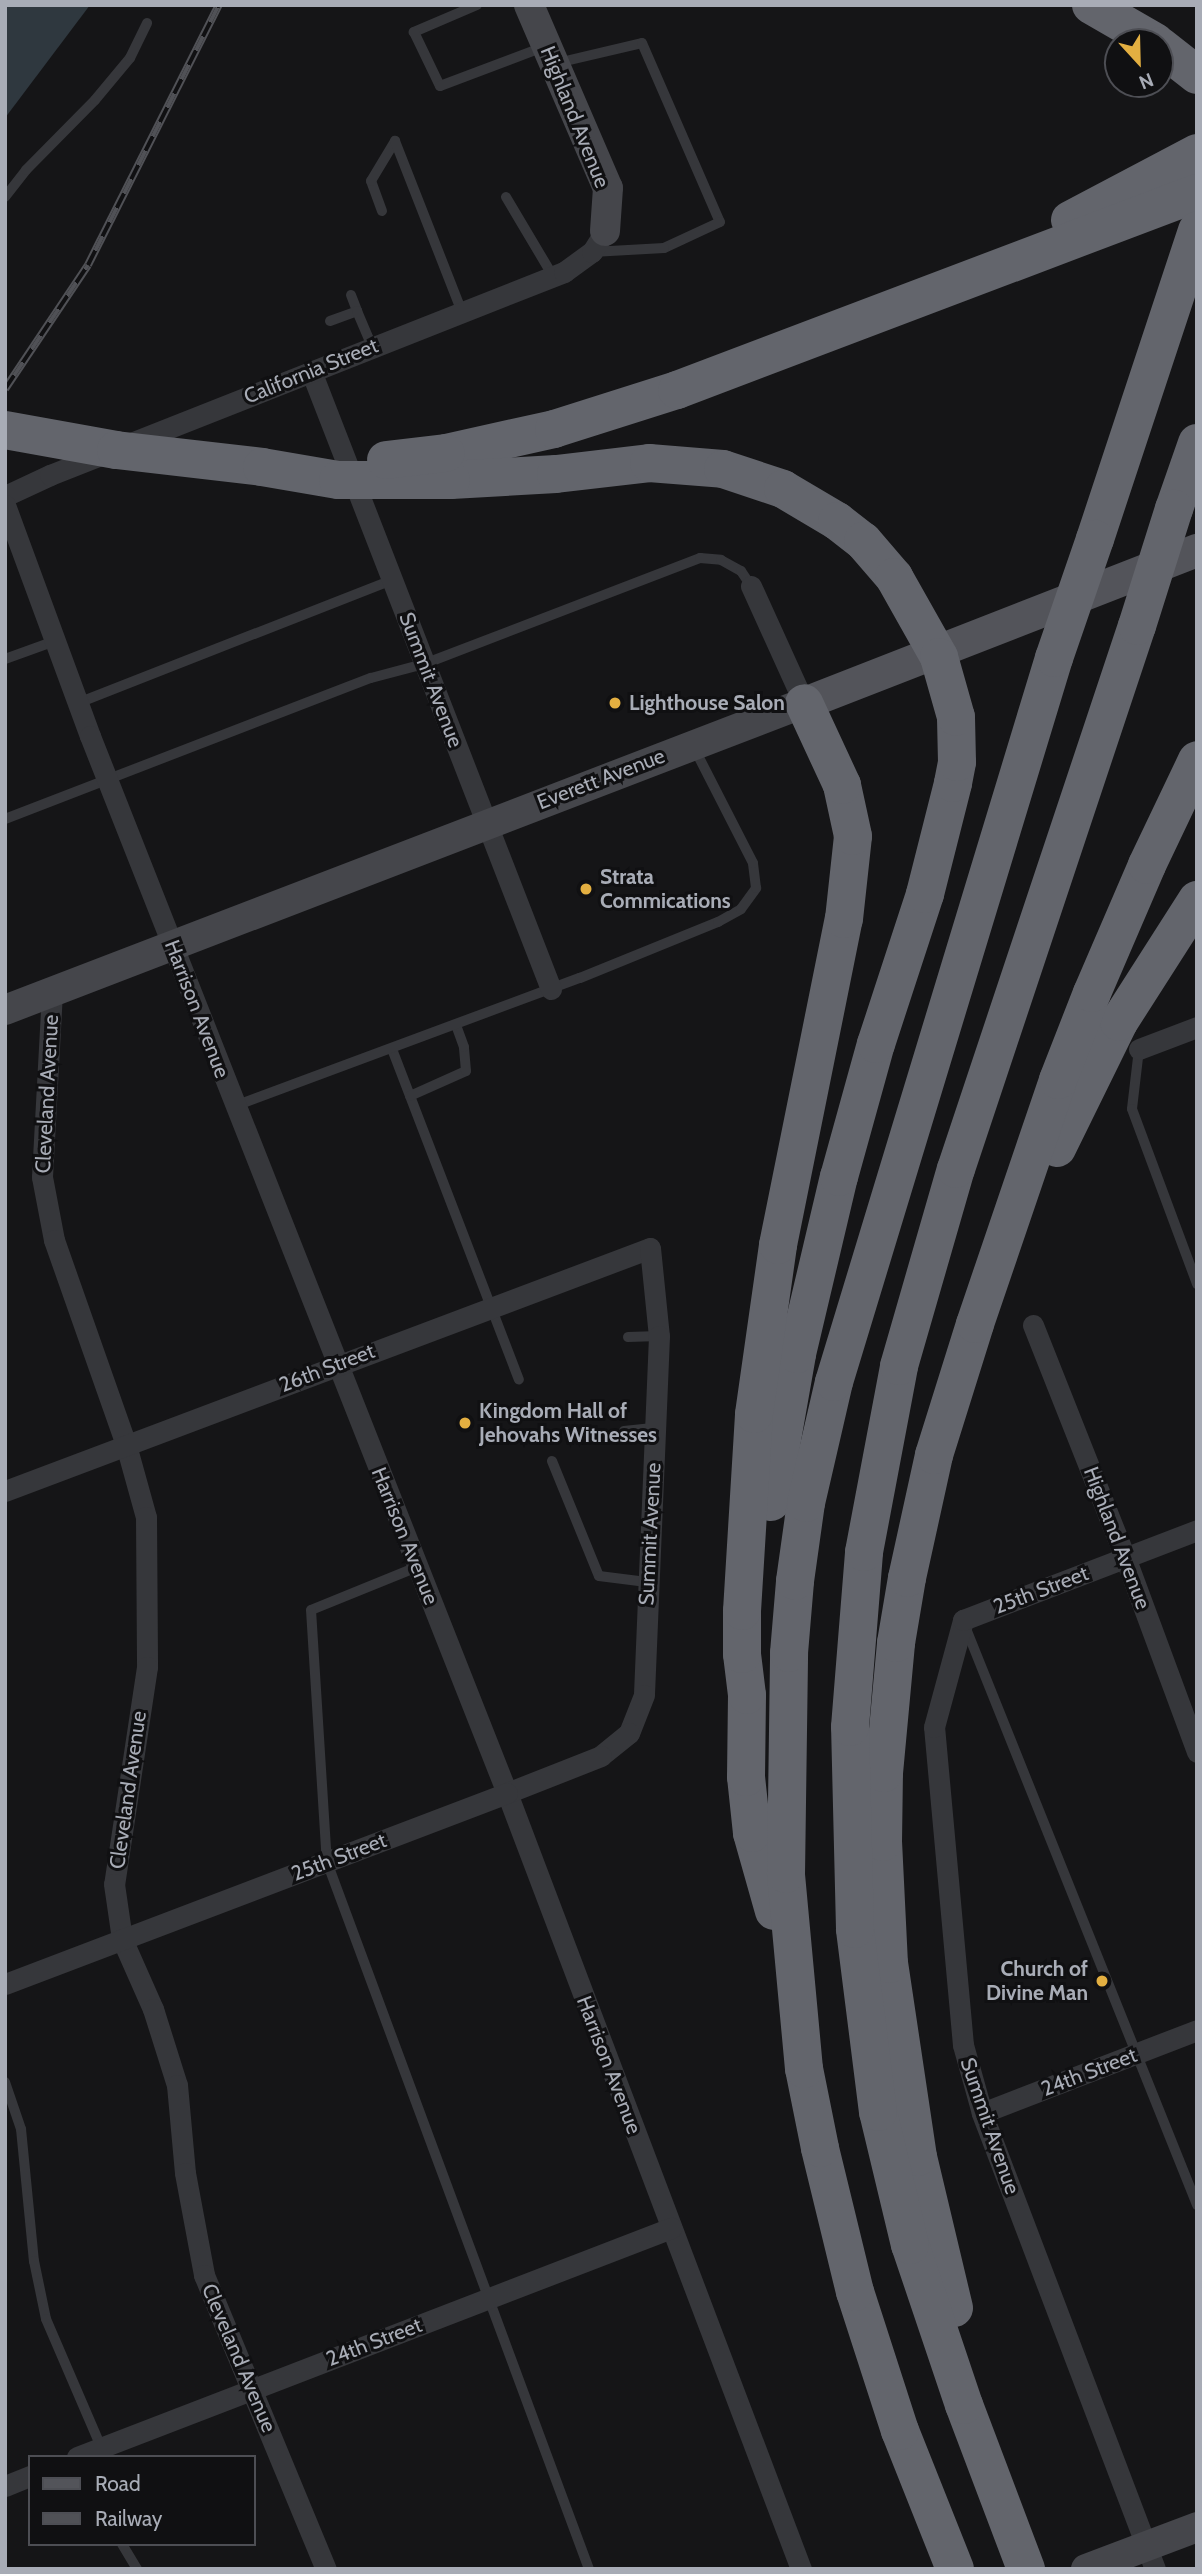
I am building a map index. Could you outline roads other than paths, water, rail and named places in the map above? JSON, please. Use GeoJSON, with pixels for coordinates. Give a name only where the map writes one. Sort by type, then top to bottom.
{"type":"FeatureCollection","features":[{"type":"Feature","properties":{"kind":"highway"},"geometry":{"type":"LineString","coordinates":[[1091,5],[1131,28]]}},
{"type":"Feature","properties":{"kind":"highway"},"geometry":{"type":"LineString","coordinates":[[1174,57],[1197,75]]}},
{"type":"Feature","properties":{"kind":"highway"},"geometry":{"type":"LineString","coordinates":[[926,296],[1195,154]]}},
{"type":"Feature","properties":{"kind":"highway"},"geometry":{"type":"LineString","coordinates":[[449,467],[516,439],[609,413],[1197,193]]}},
{"type":"Feature","properties":{"kind":"highway"},"geometry":{"type":"LineString","coordinates":[[955,2569],[900,2431],[852,2280],[807,2082],[786,1874],[786,1752],[794,1593],[806,1503],[834,1382],[1054,658],[1197,230]]}},
{"type":"Feature","properties":{"kind":"highway"},"geometry":{"type":"LineString","coordinates":[[5,430],[169,458],[262,467],[364,463],[556,474],[649,463],[723,469],[783,489],[837,521],[863,541],[894,577],[939,657],[956,717],[957,761],[928,881],[860,1100],[812,1286],[778,1453],[747,1695],[746,1777],[752,1833],[795,1977]]}},
{"type":"Feature","properties":{"kind":"highway"},"geometry":{"type":"LineString","coordinates":[[1026,2569],[964,2405],[910,2245],[878,2112],[855,1916],[850,1727],[855,1636],[875,1482],[899,1366],[925,1270],[960,1155],[1197,443]]}},
{"type":"Feature","properties":{"kind":"highway"},"geometry":{"type":"LineString","coordinates":[[747,1695],[742,1654],[742,1611],[754,1414],[778,1245],[844,919],[853,836],[842,785],[804,703]]}},
{"type":"Feature","properties":{"kind":"highway"},"geometry":{"type":"LineString","coordinates":[[964,2405],[964,2347],[918,2157],[889,1964],[883,1842],[887,1726],[907,1578],[934,1455],[975,1324],[1058,1080],[1147,865],[1197,760]]}},
{"type":"Feature","properties":{"kind":"highway"},"geometry":{"type":"LineString","coordinates":[[975,1324],[1119,1022],[1197,900]]}},
{"type":"Feature","properties":{"kind":"main road","name":"Highland Avenue"},"geometry":{"type":"LineString","coordinates":[[529,5],[608,188],[598,242]]}},
{"type":"Feature","properties":{"kind":"main road","name":"Everett Avenue"},"geometry":{"type":"LineString","coordinates":[[5,1010],[1197,550]]}},
{"type":"Feature","properties":{"kind":"main road"},"geometry":{"type":"LineString","coordinates":[[1086,2569],[1151,2557],[1197,2526]]}},
{"type":"Feature","properties":{"kind":"street","name":"California Street"},"geometry":{"type":"LineString","coordinates":[[5,496],[50,475],[553,276],[598,242]]}},
{"type":"Feature","properties":{"kind":"street","name":"Summit Avenue"},"geometry":{"type":"LineString","coordinates":[[311,371],[551,989]]}},
{"type":"Feature","properties":{"kind":"street","name":"Harrison Avenue"},"geometry":{"type":"LineString","coordinates":[[5,505],[108,781],[507,1793],[801,2569]]}},
{"type":"Feature","properties":{"kind":"street"},"geometry":{"type":"LineString","coordinates":[[751,586],[804,703]]}},
{"type":"Feature","properties":{"kind":"street","name":"Cleveland Avenue"},"geometry":{"type":"LineString","coordinates":[[52,992],[41,1177],[54,1240],[126,1445],[146,1517],[147,1667],[114,1884],[122,1939],[153,2009],[177,2085],[185,2173],[204,2276],[326,2569]]}},
{"type":"Feature","properties":{"kind":"street"},"geometry":{"type":"LineString","coordinates":[[1139,1049],[1197,1027]]}},
{"type":"Feature","properties":{"kind":"street","name":"Summit Avenue"},"geometry":{"type":"LineString","coordinates":[[644,1695],[659,1336],[650,1248]]}},
{"type":"Feature","properties":{"kind":"street","name":"26th Street"},"geometry":{"type":"LineString","coordinates":[[5,1491],[650,1248]]}},
{"type":"Feature","properties":{"kind":"street","name":"Highland Avenue"},"geometry":{"type":"LineString","coordinates":[[1032,1325],[1125,1557],[1197,1752]]}},
{"type":"Feature","properties":{"kind":"street","name":"25th Street"},"geometry":{"type":"LineString","coordinates":[[963,1620],[1197,1530]]}},
{"type":"Feature","properties":{"kind":"street","name":"Summit Avenue"},"geometry":{"type":"LineString","coordinates":[[963,1620],[934,1727],[963,2045],[982,2113],[1151,2557]]}},
{"type":"Feature","properties":{"kind":"street","name":"25th Street"},"geometry":{"type":"LineString","coordinates":[[5,1984],[601,1756],[629,1733],[644,1695]]}},
{"type":"Feature","properties":{"kind":"street","name":"24th Street"},"geometry":{"type":"LineString","coordinates":[[982,2113],[1197,2030]]}},
{"type":"Feature","properties":{"kind":"street","name":"24th Street"},"geometry":{"type":"LineString","coordinates":[[82,2455],[670,2228]]}},
{"type":"Feature","properties":{"kind":"street"},"geometry":{"type":"LineString","coordinates":[[5,2486],[28,2477]]}},
{"type":"Feature","properties":{"kind":"lane"},"geometry":{"type":"LineString","coordinates":[[477,5],[414,32],[440,86],[550,55],[642,43],[720,222],[664,248],[598,242]]}},
{"type":"Feature","properties":{"kind":"lane"},"geometry":{"type":"LineString","coordinates":[[5,197],[26,170],[95,100],[130,58],[147,23]]}},
{"type":"Feature","properties":{"kind":"lane"},"geometry":{"type":"LineString","coordinates":[[382,211],[371,181],[395,141],[462,312]]}},
{"type":"Feature","properties":{"kind":"lane"},"geometry":{"type":"LineString","coordinates":[[506,197],[553,276]]}},
{"type":"Feature","properties":{"kind":"lane"},"geometry":{"type":"LineString","coordinates":[[351,295],[372,347]]}},
{"type":"Feature","properties":{"kind":"lane"},"geometry":{"type":"LineString","coordinates":[[330,321],[357,311]]}},
{"type":"Feature","properties":{"kind":"lane"},"geometry":{"type":"LineString","coordinates":[[5,820],[371,678],[424,664],[700,558],[721,560],[741,571],[751,586]]}},
{"type":"Feature","properties":{"kind":"lane"},"geometry":{"type":"LineString","coordinates":[[78,703],[392,580]]}},
{"type":"Feature","properties":{"kind":"lane"},"geometry":{"type":"LineString","coordinates":[[5,659],[55,640]]}},
{"type":"Feature","properties":{"kind":"lane"},"geometry":{"type":"LineString","coordinates":[[235,1106],[551,989],[718,922],[741,909],[757,888],[753,863],[693,745]]}},
{"type":"Feature","properties":{"kind":"lane"},"geometry":{"type":"LineString","coordinates":[[410,1096],[466,1072],[464,1047],[456,1025]]}},
{"type":"Feature","properties":{"kind":"lane"},"geometry":{"type":"LineString","coordinates":[[392,1048],[489,1308],[519,1379]]}},
{"type":"Feature","properties":{"kind":"lane"},"geometry":{"type":"LineString","coordinates":[[1139,1049],[1132,1110],[1197,1284]]}},
{"type":"Feature","properties":{"kind":"lane"},"geometry":{"type":"LineString","coordinates":[[628,1337],[659,1336]]}},
{"type":"Feature","properties":{"kind":"lane"},"geometry":{"type":"LineString","coordinates":[[624,1431],[655,1428]]}},
{"type":"Feature","properties":{"kind":"lane"},"geometry":{"type":"LineString","coordinates":[[552,1461],[599,1576],[647,1582]]}},
{"type":"Feature","properties":{"kind":"lane"},"geometry":{"type":"LineString","coordinates":[[417,1567],[311,1609],[327,1862],[590,2569]]}},
{"type":"Feature","properties":{"kind":"lane"},"geometry":{"type":"LineString","coordinates":[[963,1620],[1197,2206]]}},
{"type":"Feature","properties":{"kind":"lane"},"geometry":{"type":"LineString","coordinates":[[5,2082],[21,2129],[34,2261],[46,2319],[101,2447]]}},
{"type":"Feature","properties":{"kind":"lane"},"geometry":{"type":"LineString","coordinates":[[123,2546],[137,2569]]}},
{"type":"Feature","properties":{"kind":"railway"},"geometry":{"type":"LineString","coordinates":[[5,389],[88,265],[219,5]]}},
{"type":"Feature","properties":{"kind":"place","name":"Lighthouse Salon"},"geometry":{"type":"Point","coordinates":[615,703]}},
{"type":"Feature","properties":{"kind":"place","name":"Strata Commications"},"geometry":{"type":"Point","coordinates":[586,889]}},
{"type":"Feature","properties":{"kind":"place","name":"Kingdom Hall of Jehovahs Witnesses"},"geometry":{"type":"Point","coordinates":[465,1423]}},
{"type":"Feature","properties":{"kind":"place","name":"Church of Divine Man"},"geometry":{"type":"Point","coordinates":[1102,1981]}}]}
